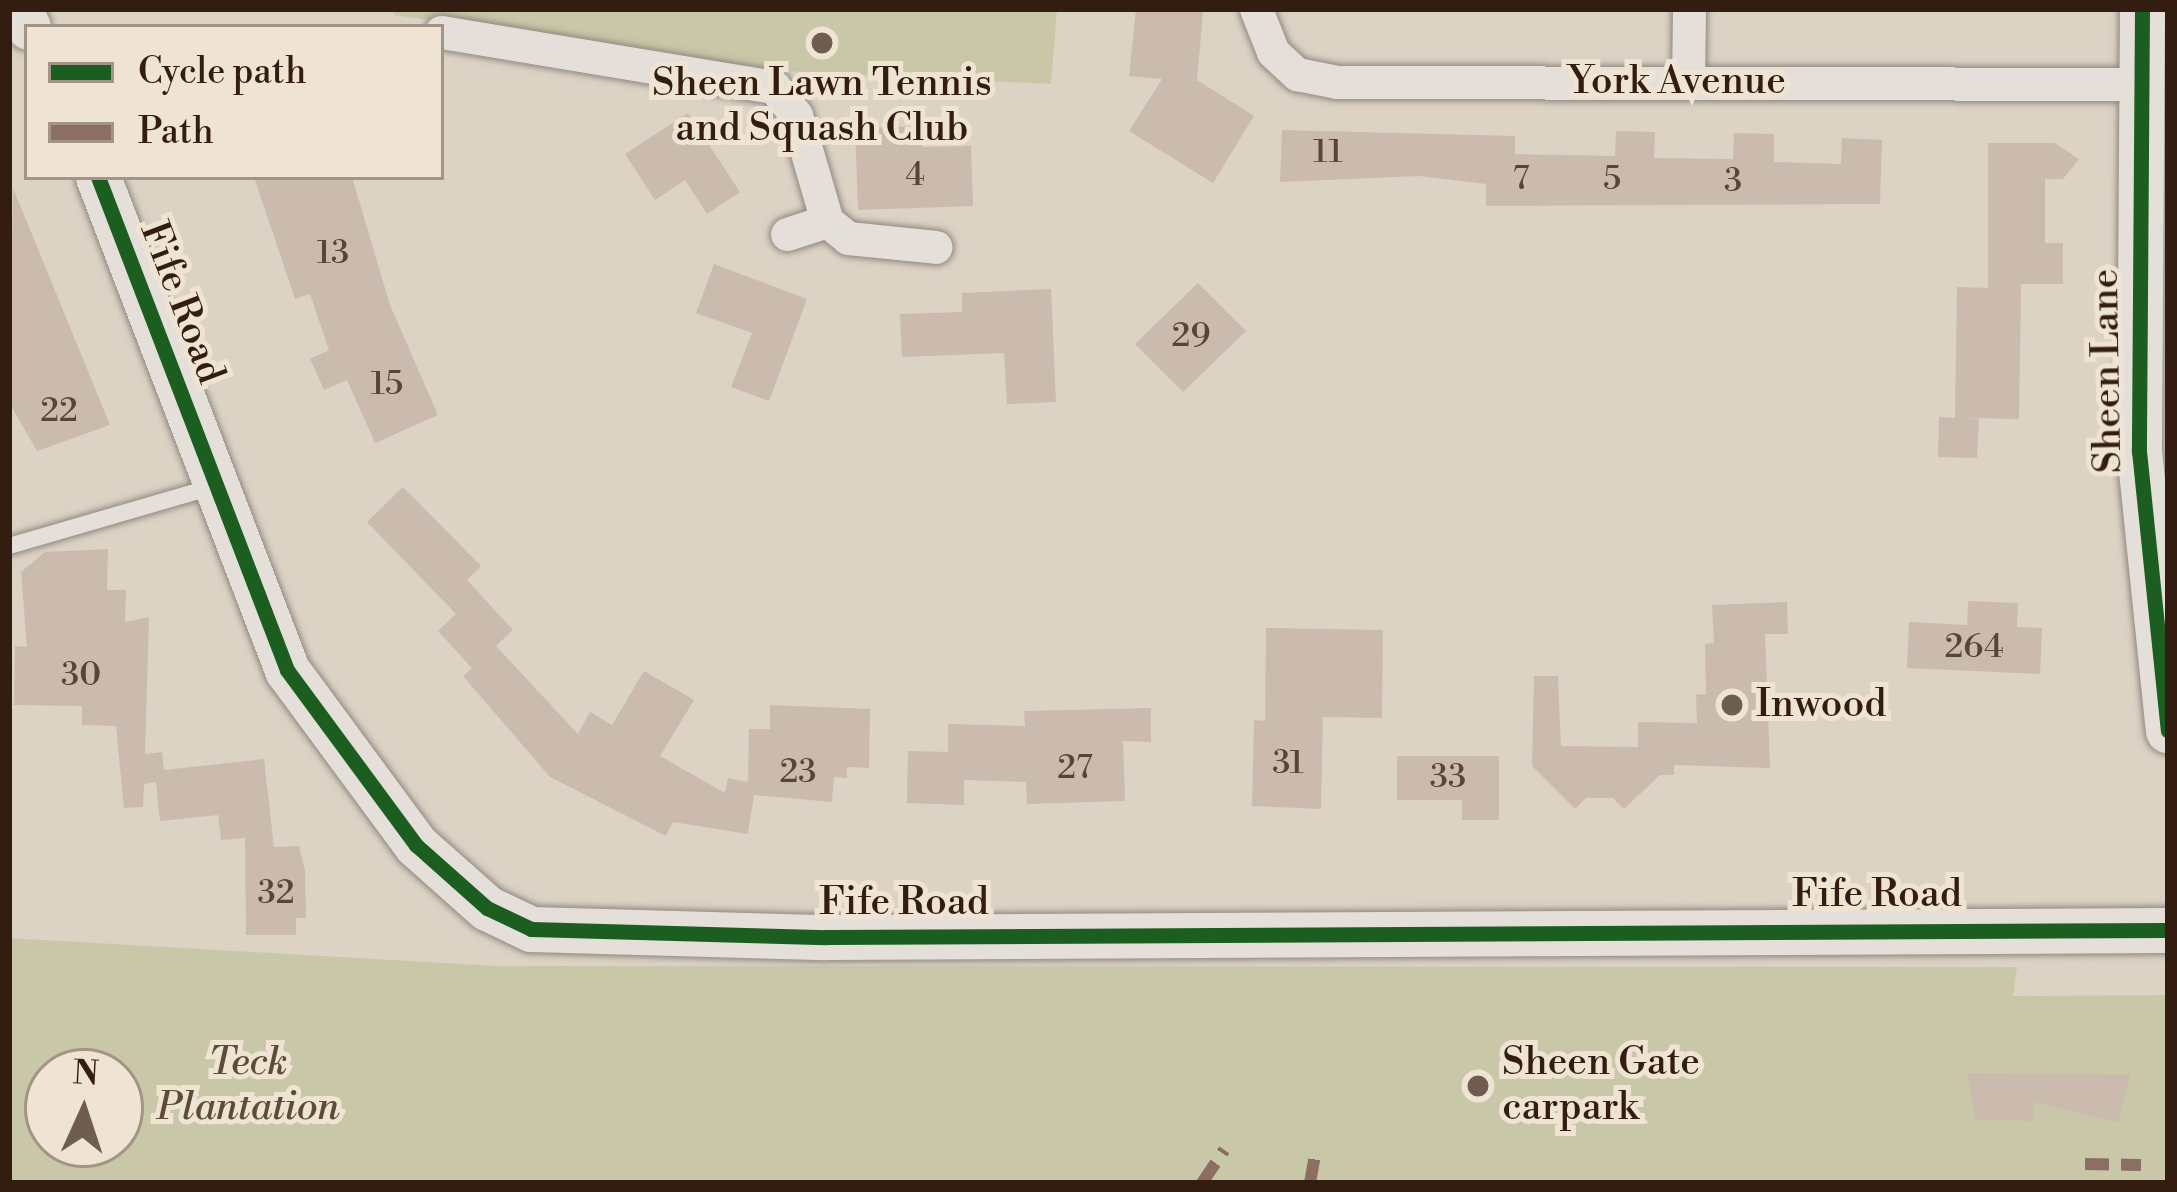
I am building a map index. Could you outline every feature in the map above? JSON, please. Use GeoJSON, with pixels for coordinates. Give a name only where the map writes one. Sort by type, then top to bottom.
{"type":"FeatureCollection","features":[{"type":"Feature","properties":{"kind":"street","name":"York Avenue"},"geometry":{"type":"LineString","coordinates":[[1256,9],[1285,63],[1298,74],[1336,82],[2138,84]]}},
{"type":"Feature","properties":{"kind":"street"},"geometry":{"type":"LineString","coordinates":[[1688,82],[1689,9]]}},
{"type":"Feature","properties":{"kind":"street","name":"Sheen Lane"},"geometry":{"type":"LineString","coordinates":[[2142,9],[2138,84],[2154,327],[2138,452],[2168,731]]}},
{"type":"Feature","properties":{"kind":"street"},"geometry":{"type":"LineString","coordinates":[[444,32],[775,87],[796,115],[827,220],[848,238],[936,247]]}},
{"type":"Feature","properties":{"kind":"street","name":"Fife Road"},"geometry":{"type":"LineString","coordinates":[[99,180],[287,670],[347,758],[416,845],[487,908],[531,929],[826,937],[2168,930]]}},
{"type":"Feature","properties":{"kind":"street"},"geometry":{"type":"LineString","coordinates":[[787,234],[827,220]]}},
{"type":"Feature","properties":{"kind":"lane"},"geometry":{"type":"LineString","coordinates":[[9,546],[217,486]]}},
{"type":"Feature","properties":{"kind":"green space","name":"Sheen Lawn Tennis and Squash Club"},"geometry":{"type":"Polygon","coordinates":[[[394,9],[1057,9],[1051,84],[784,71],[394,15],[394,9]]]}},
{"type":"Feature","properties":{"kind":"green space","name":"Teck Plantation"},"geometry":{"type":"Polygon","coordinates":[[[9,938],[496,966],[2017,967],[2013,996],[2168,995],[2168,1183],[9,1183],[9,938]]]}},
{"type":"Feature","properties":{"kind":"building"},"geometry":{"type":"Polygon","coordinates":[[[1136,9],[1203,12],[1197,80],[1254,116],[1213,183],[1129,131],[1162,79],[1129,76],[1136,9]]]}},
{"type":"Feature","properties":{"kind":"building"},"geometry":{"type":"Polygon","coordinates":[[[688,113],[740,192],[707,214],[685,180],[655,200],[625,154],[688,113]]]}},
{"type":"Feature","properties":{"kind":"building"},"geometry":{"type":"Polygon","coordinates":[[[922,126],[922,147],[971,146],[973,206],[858,210],[855,128],[922,126]]]}},
{"type":"Feature","properties":{"kind":"building"},"geometry":{"type":"Polygon","coordinates":[[[1282,130],[1515,136],[1515,154],[1615,156],[1616,131],[1655,132],[1654,158],[1733,159],[1734,133],[1774,134],[1774,162],[1841,164],[1842,138],[1882,140],[1880,204],[1486,206],[1486,184],[1419,176],[1280,182],[1282,130]]]}},
{"type":"Feature","properties":{"kind":"building"},"geometry":{"type":"Polygon","coordinates":[[[1988,143],[2055,143],[2079,159],[2063,179],[2045,179],[2045,243],[2063,243],[2063,284],[2021,284],[2019,419],[1965,418],[1979,419],[1977,458],[1938,457],[1939,417],[1955,418],[1957,287],[1988,288],[1988,143]]]}},
{"type":"Feature","properties":{"kind":"building"},"geometry":{"type":"Polygon","coordinates":[[[255,180],[353,180],[390,305],[438,415],[375,443],[347,380],[324,390],[310,359],[329,350],[310,294],[295,299],[255,180]]]}},
{"type":"Feature","properties":{"kind":"building"},"geometry":{"type":"Polygon","coordinates":[[[13,188],[110,425],[37,451],[9,402],[13,188]]]}},
{"type":"Feature","properties":{"kind":"building"},"geometry":{"type":"Polygon","coordinates":[[[714,264],[807,299],[769,401],[731,387],[752,333],[696,313],[714,264]]]}},
{"type":"Feature","properties":{"kind":"building"},"geometry":{"type":"Polygon","coordinates":[[[1198,283],[1246,331],[1183,392],[1135,344],[1198,283]]]}},
{"type":"Feature","properties":{"kind":"building"},"geometry":{"type":"Polygon","coordinates":[[[1051,289],[1056,402],[1007,404],[1004,353],[902,357],[900,314],[962,312],[962,293],[1051,289]]]}},
{"type":"Feature","properties":{"kind":"building"},"geometry":{"type":"Polygon","coordinates":[[[403,487],[481,566],[467,580],[513,630],[496,646],[578,734],[590,712],[612,725],[644,671],[694,700],[660,756],[725,793],[728,778],[748,782],[749,729],[770,729],[770,705],[870,709],[869,768],[847,767],[847,778],[834,777],[832,802],[754,795],[748,834],[673,822],[666,836],[550,777],[463,676],[472,668],[438,631],[456,614],[367,522],[403,487]]]}},
{"type":"Feature","properties":{"kind":"building"},"geometry":{"type":"Polygon","coordinates":[[[108,549],[107,590],[126,590],[125,622],[149,617],[145,754],[162,752],[164,770],[264,759],[274,847],[299,846],[305,870],[306,918],[296,918],[296,935],[246,935],[245,838],[221,840],[218,815],[160,821],[156,782],[144,784],[143,807],[124,808],[116,726],[82,725],[82,706],[14,705],[15,646],[27,647],[21,572],[45,552],[108,549]]]}},
{"type":"Feature","properties":{"kind":"building"},"geometry":{"type":"Polygon","coordinates":[[[1968,601],[2018,603],[2017,627],[2042,628],[2040,674],[1907,668],[1909,622],[1967,625],[1968,601]]]}},
{"type":"Feature","properties":{"kind":"building"},"geometry":{"type":"Polygon","coordinates":[[[1787,602],[1788,634],[1765,634],[1770,768],[1674,765],[1674,775],[1660,775],[1624,809],[1613,798],[1586,798],[1575,809],[1532,766],[1534,676],[1558,676],[1561,746],[1638,747],[1638,722],[1697,723],[1696,694],[1706,695],[1705,644],[1714,643],[1712,605],[1787,602]]]}},
{"type":"Feature","properties":{"kind":"building"},"geometry":{"type":"Polygon","coordinates":[[[1266,628],[1383,630],[1382,718],[1323,717],[1321,809],[1252,806],[1254,720],[1265,721],[1266,628]]]}},
{"type":"Feature","properties":{"kind":"building"},"geometry":{"type":"Polygon","coordinates":[[[1151,708],[1151,742],[1123,741],[1125,801],[1027,804],[1026,782],[964,780],[964,805],[907,803],[908,751],[948,752],[948,724],[1025,726],[1024,711],[1151,708]]]}},
{"type":"Feature","properties":{"kind":"building"},"geometry":{"type":"Polygon","coordinates":[[[1397,756],[1499,756],[1499,820],[1462,820],[1462,800],[1397,800],[1397,756]]]}},
{"type":"Feature","properties":{"kind":"building"},"geometry":{"type":"Polygon","coordinates":[[[1967,1073],[2130,1075],[2118,1123],[2034,1102],[2033,1121],[1975,1119],[1967,1073]]]}},
{"type":"Feature","properties":{"kind":"marked path"},"geometry":{"type":"LineString","coordinates":[[1202,1183],[1224,1150]]}},
{"type":"Feature","properties":{"kind":"marked path"},"geometry":{"type":"LineString","coordinates":[[1310,1183],[1315,1155]]}},
{"type":"Feature","properties":{"kind":"marked path"},"geometry":{"type":"LineString","coordinates":[[2085,1164],[2141,1165]]}},
{"type":"Feature","properties":{"kind":"cycle path"},"geometry":{"type":"LineString","coordinates":[[2142,9],[2139,451],[2168,731]]}},
{"type":"Feature","properties":{"kind":"cycle path"},"geometry":{"type":"LineString","coordinates":[[99,180],[287,670],[416,845],[487,908],[531,929],[826,937],[2168,930]]}},
{"type":"Feature","properties":{"kind":"place","name":"Sheen Lawn Tennis and Squash Club"},"geometry":{"type":"Point","coordinates":[822,43]}},
{"type":"Feature","properties":{"kind":"place","name":"Inwood"},"geometry":{"type":"Point","coordinates":[1732,705]}},
{"type":"Feature","properties":{"kind":"place","name":"Sheen Gate carpark"},"geometry":{"type":"Point","coordinates":[1478,1086]}}]}
